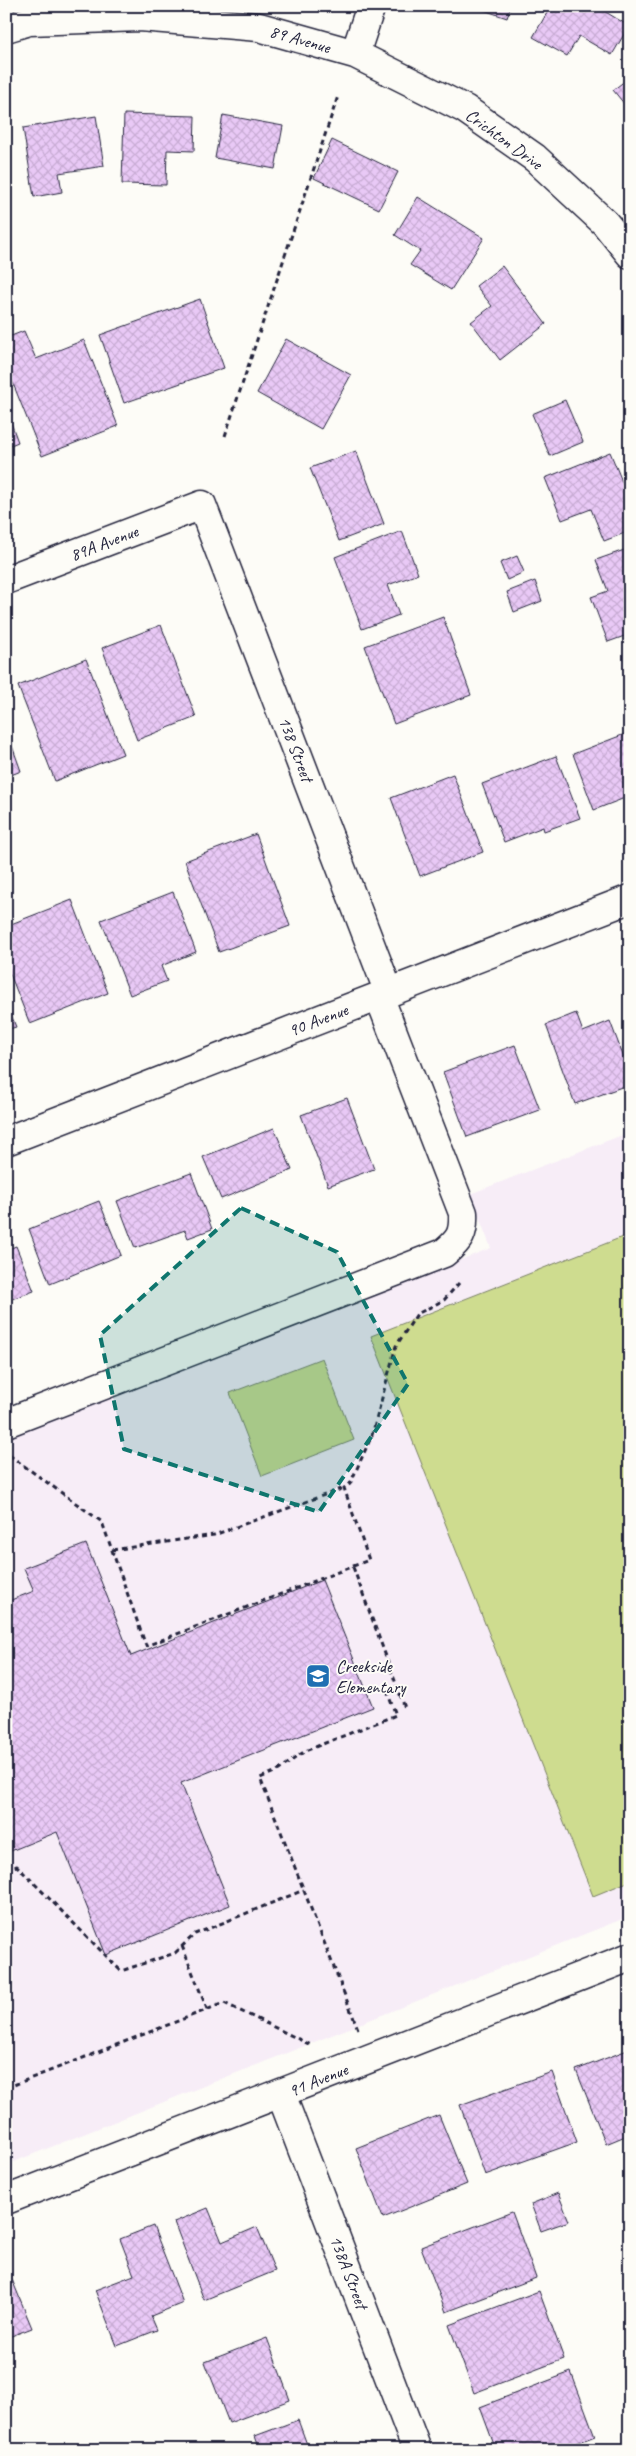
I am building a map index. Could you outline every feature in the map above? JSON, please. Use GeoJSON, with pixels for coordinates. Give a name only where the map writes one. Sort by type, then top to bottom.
{"type":"FeatureCollection","features":[{"type":"Feature","properties":{"kind":"street"},"geometry":{"type":"LineString","coordinates":[[355,54],[371,6]]}},
{"type":"Feature","properties":{"kind":"street","name":"89 Avenue"},"geometry":{"type":"LineString","coordinates":[[20,18],[140,17],[259,27],[355,54]]}},
{"type":"Feature","properties":{"kind":"street","name":"Crichton Drive"},"geometry":{"type":"LineString","coordinates":[[355,54],[465,109],[535,158],[605,223],[630,254]]}},
{"type":"Feature","properties":{"kind":"street","name":"89A Avenue"},"geometry":{"type":"LineString","coordinates":[[6,580],[202,505]]}},
{"type":"Feature","properties":{"kind":"street","name":"138 Street"},"geometry":{"type":"LineString","coordinates":[[6,1423],[444,1253],[458,1243],[464,1227],[463,1213],[384,994],[202,505]]}},
{"type":"Feature","properties":{"kind":"street","name":"90 Avenue"},"geometry":{"type":"LineString","coordinates":[[6,1141],[630,899]]}},
{"type":"Feature","properties":{"kind":"street","name":"91 Avenue"},"geometry":{"type":"LineString","coordinates":[[6,2200],[630,1957]]}},
{"type":"Feature","properties":{"kind":"street","name":"138A Street"},"geometry":{"type":"LineString","coordinates":[[281,2094],[417,2450]]}},
{"type":"Feature","properties":{"kind":"path"},"geometry":{"type":"LineString","coordinates":[[225,436],[338,96]]}},
{"type":"Feature","properties":{"kind":"path"},"geometry":{"type":"LineString","coordinates":[[112,1550],[214,1536],[344,1488],[350,1484],[372,1435],[396,1346],[417,1314],[444,1300],[464,1278]]}},
{"type":"Feature","properties":{"kind":"path"},"geometry":{"type":"LineString","coordinates":[[6,1453],[102,1522],[146,1646],[369,1560],[344,1488]]}},
{"type":"Feature","properties":{"kind":"path"},"geometry":{"type":"LineString","coordinates":[[353,1567],[405,1708]]}},
{"type":"Feature","properties":{"kind":"path"},"geometry":{"type":"LineString","coordinates":[[358,2029],[260,1778],[279,1770],[304,1751],[396,1715],[388,1694],[398,1689]]}},
{"type":"Feature","properties":{"kind":"path"},"geometry":{"type":"LineString","coordinates":[[6,1870],[17,1866],[121,1971],[175,1952],[195,1934],[304,1890]]}},
{"type":"Feature","properties":{"kind":"path"},"geometry":{"type":"LineString","coordinates":[[182,1946],[207,2009]]}},
{"type":"Feature","properties":{"kind":"path"},"geometry":{"type":"LineString","coordinates":[[6,2088],[224,2003],[313,2046]]}},
{"type":"Feature","properties":{"kind":"highlighted area"},"geometry":{"type":"Polygon","coordinates":[[[241,1208],[337,1252],[408,1384],[319,1512],[124,1449],[100,1335],[241,1208]]]}},
{"type":"Feature","properties":{"kind":"shaded area","name":"Creekside Elementary"},"geometry":{"type":"Polygon","coordinates":[[[630,1132],[630,1916],[6,2165],[6,1436],[491,1248],[470,1194],[630,1132]]]}},
{"type":"Feature","properties":{"kind":"green space"},"geometry":{"type":"Polygon","coordinates":[[[630,1234],[630,1881],[593,1896],[371,1336],[630,1234]]]}},
{"type":"Feature","properties":{"kind":"green space"},"geometry":{"type":"Polygon","coordinates":[[[322,1358],[354,1440],[262,1476],[230,1393],[322,1358]]]}},
{"type":"Feature","properties":{"kind":"building"},"geometry":{"type":"Polygon","coordinates":[[[472,6],[511,6],[507,18],[472,6]]]}},
{"type":"Feature","properties":{"kind":"building"},"geometry":{"type":"Polygon","coordinates":[[[551,6],[606,6],[604,11],[629,26],[612,55],[579,36],[567,56],[533,37],[551,6]]]}},
{"type":"Feature","properties":{"kind":"building"},"geometry":{"type":"Polygon","coordinates":[[[630,77],[630,111],[613,90],[630,77]]]}},
{"type":"Feature","properties":{"kind":"building"},"geometry":{"type":"Polygon","coordinates":[[[124,114],[195,116],[194,151],[167,150],[166,185],[122,184],[124,114]]]}},
{"type":"Feature","properties":{"kind":"building"},"geometry":{"type":"Polygon","coordinates":[[[223,115],[283,126],[275,169],[215,158],[223,115]]]}},
{"type":"Feature","properties":{"kind":"building"},"geometry":{"type":"Polygon","coordinates":[[[96,116],[104,166],[59,173],[62,192],[34,197],[23,128],[96,116]]]}},
{"type":"Feature","properties":{"kind":"building"},"geometry":{"type":"Polygon","coordinates":[[[332,140],[398,172],[379,209],[314,178],[332,140]]]}},
{"type":"Feature","properties":{"kind":"building"},"geometry":{"type":"Polygon","coordinates":[[[6,163],[11,187],[6,188],[6,163]]]}},
{"type":"Feature","properties":{"kind":"building"},"geometry":{"type":"Polygon","coordinates":[[[418,197],[484,238],[451,290],[410,265],[420,251],[395,235],[418,197]]]}},
{"type":"Feature","properties":{"kind":"building"},"geometry":{"type":"Polygon","coordinates":[[[502,266],[546,324],[500,360],[471,322],[492,306],[476,286],[502,266]]]}},
{"type":"Feature","properties":{"kind":"building"},"geometry":{"type":"Polygon","coordinates":[[[200,299],[224,368],[124,403],[100,335],[200,299]]]}},
{"type":"Feature","properties":{"kind":"building"},"geometry":{"type":"Polygon","coordinates":[[[24,331],[36,359],[84,340],[118,426],[42,456],[6,366],[6,338],[24,331]]]}},
{"type":"Feature","properties":{"kind":"building"},"geometry":{"type":"Polygon","coordinates":[[[286,339],[351,375],[321,429],[257,393],[286,339]]]}},
{"type":"Feature","properties":{"kind":"building"},"geometry":{"type":"Polygon","coordinates":[[[565,400],[583,442],[550,456],[532,414],[565,400]]]}},
{"type":"Feature","properties":{"kind":"building"},"geometry":{"type":"Polygon","coordinates":[[[6,409],[18,442],[6,447],[6,409]]]}},
{"type":"Feature","properties":{"kind":"building"},"geometry":{"type":"Polygon","coordinates":[[[356,451],[384,524],[339,541],[310,468],[356,451]]]}},
{"type":"Feature","properties":{"kind":"building"},"geometry":{"type":"Polygon","coordinates":[[[610,452],[630,501],[630,531],[604,541],[591,509],[562,520],[545,478],[610,452]]]}},
{"type":"Feature","properties":{"kind":"building"},"geometry":{"type":"Polygon","coordinates":[[[402,531],[418,574],[388,585],[399,615],[362,629],[335,557],[402,531]]]}},
{"type":"Feature","properties":{"kind":"building"},"geometry":{"type":"Polygon","coordinates":[[[630,548],[630,634],[608,642],[591,597],[608,591],[596,560],[630,548]]]}},
{"type":"Feature","properties":{"kind":"building"},"geometry":{"type":"Polygon","coordinates":[[[517,556],[524,572],[507,580],[500,563],[517,556]]]}},
{"type":"Feature","properties":{"kind":"building"},"geometry":{"type":"Polygon","coordinates":[[[535,581],[542,601],[514,612],[507,592],[535,581]]]}},
{"type":"Feature","properties":{"kind":"building"},"geometry":{"type":"Polygon","coordinates":[[[443,617],[471,695],[394,724],[365,646],[443,617]]]}},
{"type":"Feature","properties":{"kind":"building"},"geometry":{"type":"Polygon","coordinates":[[[161,625],[196,717],[137,740],[102,648],[161,625]]]}},
{"type":"Feature","properties":{"kind":"building"},"geometry":{"type":"Polygon","coordinates":[[[86,659],[123,754],[55,781],[18,686],[86,659]]]}},
{"type":"Feature","properties":{"kind":"building"},"geometry":{"type":"Polygon","coordinates":[[[6,729],[21,771],[6,777],[6,729]]]}},
{"type":"Feature","properties":{"kind":"building"},"geometry":{"type":"Polygon","coordinates":[[[630,732],[630,796],[594,810],[573,754],[630,732]]]}},
{"type":"Feature","properties":{"kind":"building"},"geometry":{"type":"Polygon","coordinates":[[[556,756],[580,818],[544,831],[543,827],[504,842],[482,784],[556,756]]]}},
{"type":"Feature","properties":{"kind":"building"},"geometry":{"type":"Polygon","coordinates":[[[453,774],[483,852],[420,876],[391,798],[453,774]]]}},
{"type":"Feature","properties":{"kind":"building"},"geometry":{"type":"Polygon","coordinates":[[[256,834],[290,926],[219,952],[185,861],[256,834]]]}},
{"type":"Feature","properties":{"kind":"building"},"geometry":{"type":"Polygon","coordinates":[[[173,892],[196,952],[161,966],[167,981],[130,995],[101,920],[173,892]]]}},
{"type":"Feature","properties":{"kind":"building"},"geometry":{"type":"Polygon","coordinates":[[[72,900],[108,993],[30,1024],[6,964],[6,926],[72,900]]]}},
{"type":"Feature","properties":{"kind":"building"},"geometry":{"type":"Polygon","coordinates":[[[6,1002],[16,1027],[6,1030],[6,1002]]]}},
{"type":"Feature","properties":{"kind":"building"},"geometry":{"type":"Polygon","coordinates":[[[576,1013],[583,1032],[610,1021],[630,1074],[630,1084],[575,1104],[546,1025],[576,1013]]]}},
{"type":"Feature","properties":{"kind":"building"},"geometry":{"type":"Polygon","coordinates":[[[515,1045],[540,1110],[467,1137],[443,1072],[515,1045]]]}},
{"type":"Feature","properties":{"kind":"building"},"geometry":{"type":"Polygon","coordinates":[[[347,1098],[374,1169],[328,1186],[301,1115],[347,1098]]]}},
{"type":"Feature","properties":{"kind":"building"},"geometry":{"type":"Polygon","coordinates":[[[274,1128],[292,1170],[221,1199],[203,1157],[274,1128]]]}},
{"type":"Feature","properties":{"kind":"building"},"geometry":{"type":"Polygon","coordinates":[[[191,1173],[212,1229],[188,1238],[185,1230],[135,1248],[117,1201],[191,1173]]]}},
{"type":"Feature","properties":{"kind":"building"},"geometry":{"type":"Polygon","coordinates":[[[99,1201],[121,1255],[50,1284],[29,1229],[99,1201]]]}},
{"type":"Feature","properties":{"kind":"building"},"geometry":{"type":"Polygon","coordinates":[[[16,1246],[34,1291],[6,1301],[6,1250],[16,1246]]]}},
{"type":"Feature","properties":{"kind":"building"},"geometry":{"type":"Polygon","coordinates":[[[86,1544],[131,1656],[322,1580],[373,1707],[181,1783],[230,1905],[106,1955],[57,1832],[6,1853],[6,1602],[34,1591],[24,1568],[86,1544]]]}},
{"type":"Feature","properties":{"kind":"building"},"geometry":{"type":"Polygon","coordinates":[[[630,2049],[630,2134],[606,2144],[576,2070],[630,2049]]]}},
{"type":"Feature","properties":{"kind":"building"},"geometry":{"type":"Polygon","coordinates":[[[552,2072],[577,2142],[485,2175],[460,2105],[552,2072]]]}},
{"type":"Feature","properties":{"kind":"building"},"geometry":{"type":"Polygon","coordinates":[[[439,2115],[467,2184],[383,2218],[356,2148],[439,2115]]]}},
{"type":"Feature","properties":{"kind":"building"},"geometry":{"type":"Polygon","coordinates":[[[558,2193],[569,2221],[541,2231],[531,2204],[558,2193]]]}},
{"type":"Feature","properties":{"kind":"building"},"geometry":{"type":"Polygon","coordinates":[[[208,2208],[222,2242],[257,2227],[275,2271],[204,2300],[174,2222],[208,2208]]]}},
{"type":"Feature","properties":{"kind":"building"},"geometry":{"type":"Polygon","coordinates":[[[512,2212],[536,2278],[446,2312],[421,2247],[512,2212]]]}},
{"type":"Feature","properties":{"kind":"building"},"geometry":{"type":"Polygon","coordinates":[[[153,2226],[183,2303],[151,2316],[157,2330],[117,2346],[95,2290],[134,2275],[120,2239],[153,2226]]]}},
{"type":"Feature","properties":{"kind":"building"},"geometry":{"type":"Polygon","coordinates":[[[6,2265],[32,2328],[6,2338],[6,2265]]]}},
{"type":"Feature","properties":{"kind":"building"},"geometry":{"type":"Polygon","coordinates":[[[539,2291],[564,2359],[474,2393],[449,2325],[539,2291]]]}},
{"type":"Feature","properties":{"kind":"building"},"geometry":{"type":"Polygon","coordinates":[[[267,2338],[290,2400],[229,2423],[205,2362],[267,2338]]]}},
{"type":"Feature","properties":{"kind":"building"},"geometry":{"type":"Polygon","coordinates":[[[571,2372],[595,2436],[559,2450],[496,2450],[480,2407],[571,2372]]]}},
{"type":"Feature","properties":{"kind":"building"},"geometry":{"type":"Polygon","coordinates":[[[298,2420],[309,2450],[260,2450],[255,2436],[298,2420]]]}},
{"type":"Feature","properties":{"kind":"place","name":"Creekside Elementary"},"geometry":{"type":"Point","coordinates":[318,1676]}}]}
